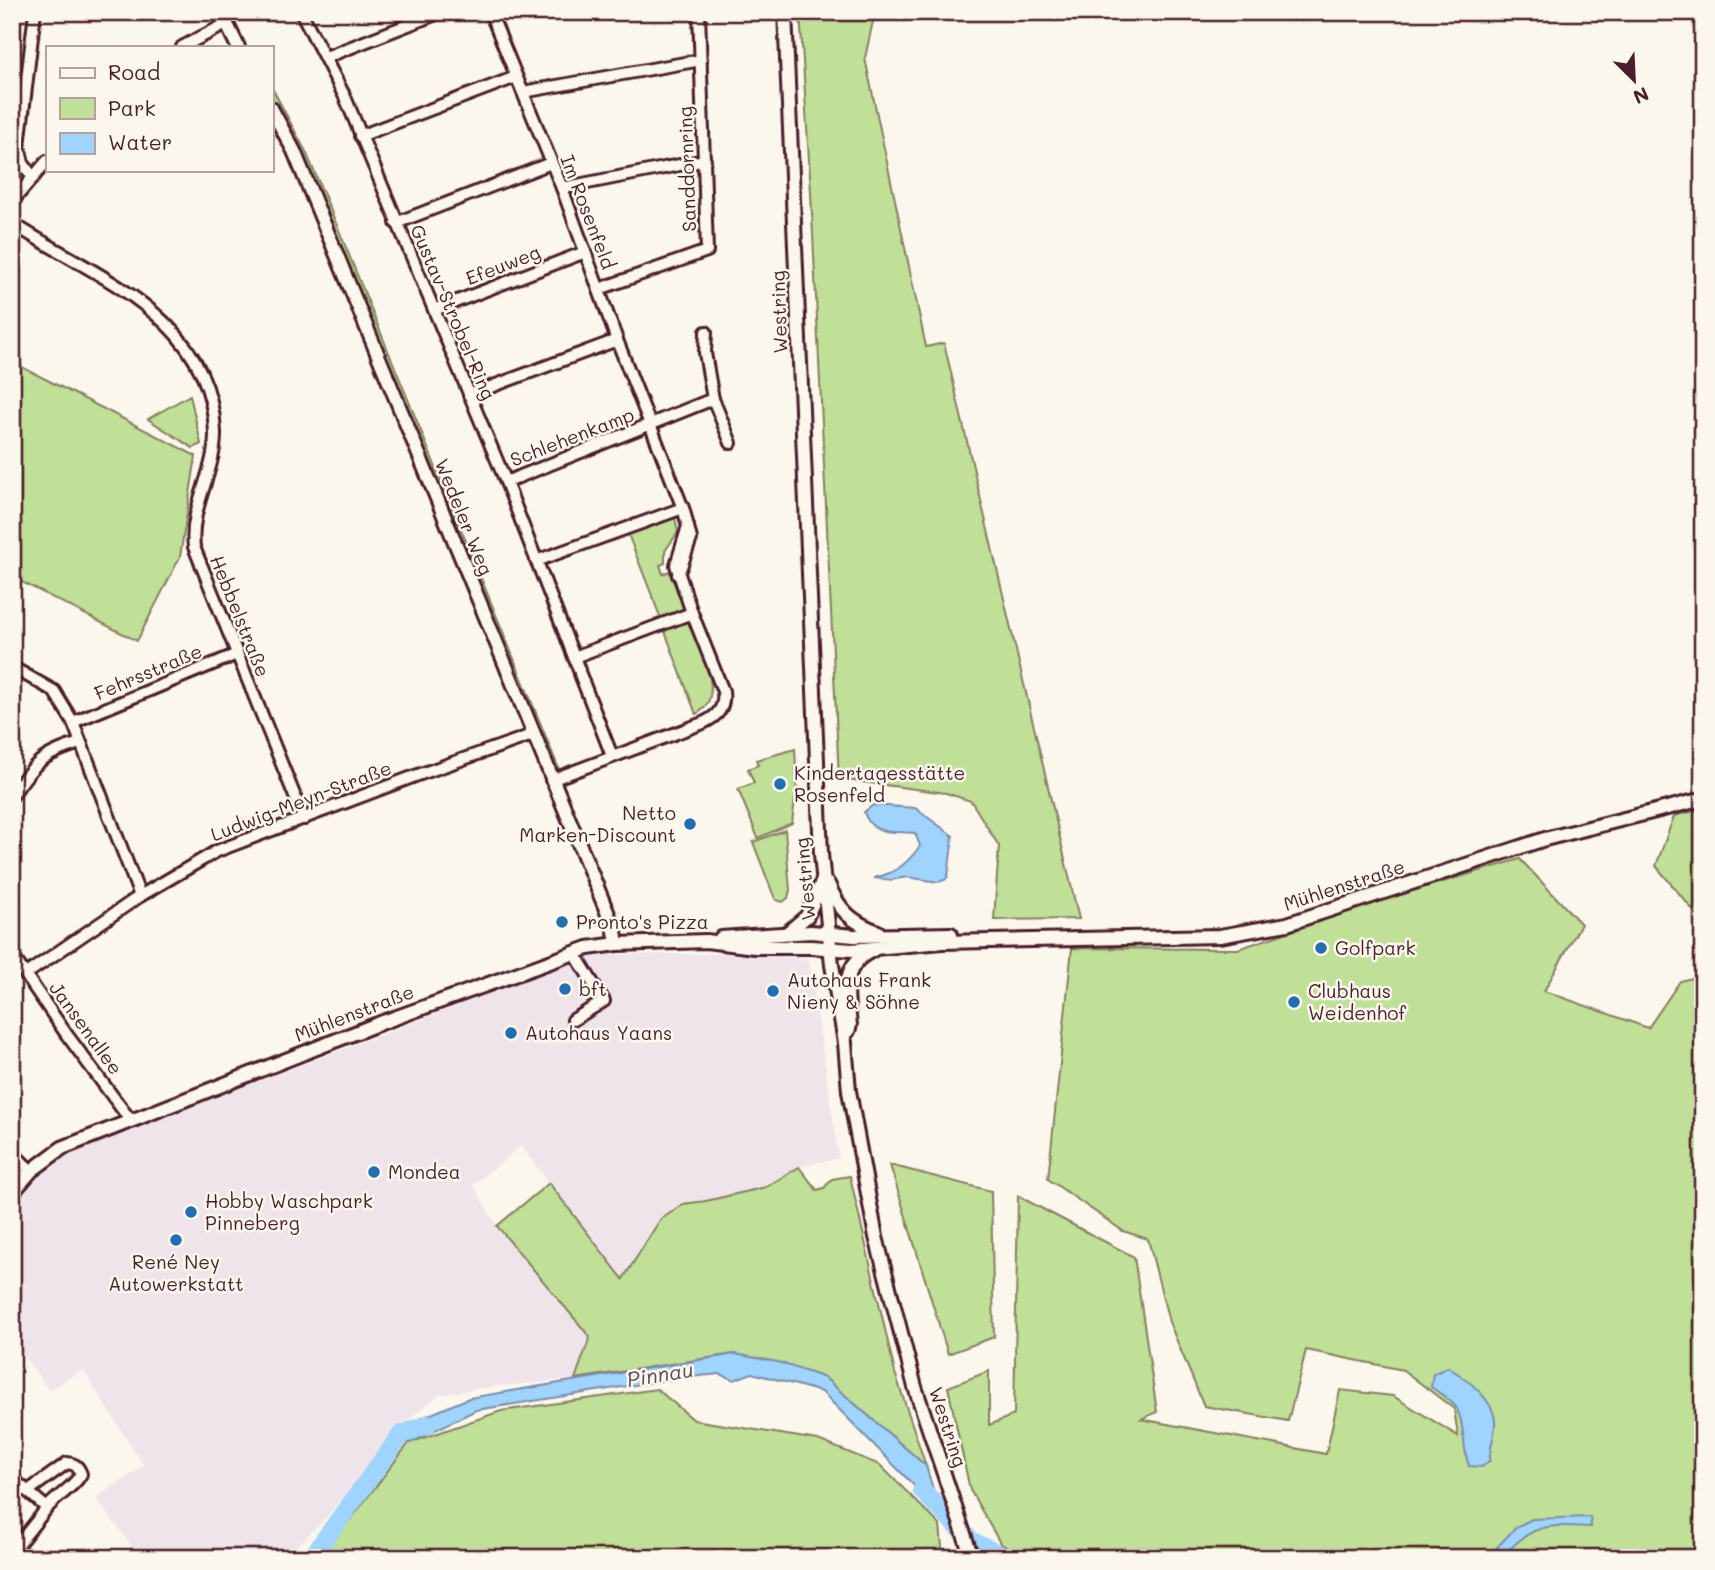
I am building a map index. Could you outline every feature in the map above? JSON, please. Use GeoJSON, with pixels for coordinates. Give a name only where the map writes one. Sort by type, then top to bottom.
{"type":"FeatureCollection","features":[{"type":"Feature","properties":{"kind":"main road","name":"Westring"},"geometry":{"type":"LineString","coordinates":[[785,12],[821,855],[830,948],[845,1043],[850,1103],[876,1237],[915,1387],[972,1558]]}},
{"type":"Feature","properties":{"kind":"main road"},"geometry":{"type":"LineString","coordinates":[[223,18],[237,46]]}},
{"type":"Feature","properties":{"kind":"main road","name":"Wedeler Weg"},"geometry":{"type":"LineString","coordinates":[[273,112],[299,163],[532,735],[615,931],[617,944]]}},
{"type":"Feature","properties":{"kind":"main road","name":"Mühlenstraße"},"geometry":{"type":"LineString","coordinates":[[706,941],[755,947],[877,948],[942,942],[1209,937],[1250,933],[1287,924],[1545,839],[1703,799]]}},
{"type":"Feature","properties":{"kind":"main road"},"geometry":{"type":"LineString","coordinates":[[786,933],[807,916],[824,877]]}},
{"type":"Feature","properties":{"kind":"main road"},"geometry":{"type":"LineString","coordinates":[[824,877],[845,915],[862,926],[885,934]]}},
{"type":"Feature","properties":{"kind":"main road","name":"Mühlenstraße"},"geometry":{"type":"LineString","coordinates":[[12,1193],[31,1171],[62,1148],[285,1060],[588,948],[811,932],[854,936],[967,934],[1025,939]]}},
{"type":"Feature","properties":{"kind":"main road"},"geometry":{"type":"LineString","coordinates":[[845,1043],[850,1025],[847,980],[853,965],[862,955],[877,948]]}},
{"type":"Feature","properties":{"kind":"street"},"geometry":{"type":"LineString","coordinates":[[33,178],[23,163],[19,146],[35,12]]}},
{"type":"Feature","properties":{"kind":"street","name":"Gustav-Strobel-Ring"},"geometry":{"type":"LineString","coordinates":[[301,12],[326,57],[506,482],[612,757]]}},
{"type":"Feature","properties":{"kind":"street"},"geometry":{"type":"LineString","coordinates":[[326,57],[441,12]]}},
{"type":"Feature","properties":{"kind":"street","name":"Im Rosenfeld"},"geometry":{"type":"LineString","coordinates":[[490,12],[562,188],[617,340],[683,508],[688,523],[676,565],[678,575],[723,691],[724,701],[720,711],[703,723],[551,780]]}},
{"type":"Feature","properties":{"kind":"street","name":"Sanddornring"},"geometry":{"type":"LineString","coordinates":[[598,289],[707,251],[699,12]]}},
{"type":"Feature","properties":{"kind":"street"},"geometry":{"type":"LineString","coordinates":[[183,46],[223,18]]}},
{"type":"Feature","properties":{"kind":"street"},"geometry":{"type":"LineString","coordinates":[[523,92],[701,60]]}},
{"type":"Feature","properties":{"kind":"street"},"geometry":{"type":"LineString","coordinates":[[360,136],[516,77]]}},
{"type":"Feature","properties":{"kind":"street"},"geometry":{"type":"LineString","coordinates":[[562,188],[705,160]]}},
{"type":"Feature","properties":{"kind":"street"},"geometry":{"type":"LineString","coordinates":[[12,202],[46,162]]}},
{"type":"Feature","properties":{"kind":"street"},"geometry":{"type":"LineString","coordinates":[[396,223],[551,163]]}},
{"type":"Feature","properties":{"kind":"street","name":"Hebbelstraße"},"geometry":{"type":"LineString","coordinates":[[12,223],[137,298],[174,332],[194,359],[210,397],[215,434],[212,457],[195,521],[194,547],[304,819]]}},
{"type":"Feature","properties":{"kind":"street","name":"Efeuweg"},"geometry":{"type":"LineString","coordinates":[[434,310],[585,252]]}},
{"type":"Feature","properties":{"kind":"street"},"geometry":{"type":"LineString","coordinates":[[706,332],[705,353],[713,399],[731,443]]}},
{"type":"Feature","properties":{"kind":"street"},"geometry":{"type":"LineString","coordinates":[[469,395],[617,340]]}},
{"type":"Feature","properties":{"kind":"street"},"geometry":{"type":"LineString","coordinates":[[651,425],[713,399]]}},
{"type":"Feature","properties":{"kind":"street","name":"Schlehenkamp"},"geometry":{"type":"LineString","coordinates":[[506,482],[651,425]]}},
{"type":"Feature","properties":{"kind":"street"},"geometry":{"type":"LineString","coordinates":[[536,561],[683,508]]}},
{"type":"Feature","properties":{"kind":"street"},"geometry":{"type":"LineString","coordinates":[[574,657],[692,613]]}},
{"type":"Feature","properties":{"kind":"street","name":"Fehrsstraße"},"geometry":{"type":"LineString","coordinates":[[72,722],[237,654]]}},
{"type":"Feature","properties":{"kind":"street"},"geometry":{"type":"LineString","coordinates":[[12,667],[54,691],[72,722],[140,896]]}},
{"type":"Feature","properties":{"kind":"street","name":"Ludwig-Meyn-Straße"},"geometry":{"type":"LineString","coordinates":[[26,974],[140,896],[217,851],[532,735]]}},
{"type":"Feature","properties":{"kind":"street"},"geometry":{"type":"LineString","coordinates":[[12,796],[31,769],[44,757],[80,743]]}},
{"type":"Feature","properties":{"kind":"street","name":"Jansenallee"},"geometry":{"type":"LineString","coordinates":[[12,955],[131,1121]]}},
{"type":"Feature","properties":{"kind":"street"},"geometry":{"type":"LineString","coordinates":[[573,1020],[604,1001],[578,959]]}},
{"type":"Feature","properties":{"kind":"street"},"geometry":{"type":"LineString","coordinates":[[12,1152],[31,1171]]}},
{"type":"Feature","properties":{"kind":"street"},"geometry":{"type":"LineString","coordinates":[[12,1552],[59,1494],[79,1479],[79,1468],[75,1464],[67,1463],[28,1491]]}},
{"type":"Feature","properties":{"kind":"street"},"geometry":{"type":"LineString","coordinates":[[12,1478],[47,1508]]}},
{"type":"Feature","properties":{"kind":"shaded area"},"geometry":{"type":"Polygon","coordinates":[[[727,954],[804,958],[809,961],[839,1158],[799,1167],[766,1187],[683,1204],[660,1220],[623,1279],[521,1146],[473,1185],[497,1226],[590,1337],[575,1379],[439,1395],[398,1428],[326,1518],[284,1558],[125,1558],[134,1549],[96,1498],[144,1466],[83,1370],[49,1390],[12,1341],[12,1206],[26,1189],[53,1164],[75,1151],[575,961],[601,955],[727,954]]]}},
{"type":"Feature","properties":{"kind":"green space"},"geometry":{"type":"Polygon","coordinates":[[[800,12],[875,12],[865,58],[926,347],[944,343],[1079,919],[994,920],[999,846],[971,801],[946,793],[839,779],[800,12]]]}},
{"type":"Feature","properties":{"kind":"green space"},"geometry":{"type":"Polygon","coordinates":[[[273,90],[306,152],[559,769],[553,769],[302,154],[273,100],[273,90]]]}},
{"type":"Feature","properties":{"kind":"green space"},"geometry":{"type":"Polygon","coordinates":[[[12,362],[196,456],[180,557],[137,641],[12,577],[12,362]]]}},
{"type":"Feature","properties":{"kind":"green space"},"geometry":{"type":"Polygon","coordinates":[[[190,395],[201,444],[193,448],[148,419],[190,395]]]}},
{"type":"Feature","properties":{"kind":"green space"},"geometry":{"type":"Polygon","coordinates":[[[675,518],[678,532],[665,551],[665,563],[660,565],[663,574],[669,571],[685,610],[661,619],[628,534],[675,518]]]}},
{"type":"Feature","properties":{"kind":"green space"},"geometry":{"type":"Polygon","coordinates":[[[689,620],[704,657],[711,684],[706,706],[696,714],[664,629],[689,620]]]}},
{"type":"Feature","properties":{"kind":"green space"},"geometry":{"type":"Polygon","coordinates":[[[795,749],[797,784],[792,823],[758,838],[738,789],[754,783],[748,769],[758,765],[756,760],[795,749]]]}},
{"type":"Feature","properties":{"kind":"green space"},"geometry":{"type":"Polygon","coordinates":[[[1703,809],[1703,922],[1656,866],[1674,816],[1703,809]]]}},
{"type":"Feature","properties":{"kind":"green space"},"geometry":{"type":"Polygon","coordinates":[[[785,830],[790,890],[788,898],[783,902],[776,900],[773,894],[753,842],[785,830]]]}},
{"type":"Feature","properties":{"kind":"green space"},"geometry":{"type":"Polygon","coordinates":[[[1520,859],[1581,924],[1544,991],[1648,1028],[1680,981],[1703,975],[1703,1558],[1024,1558],[1000,1543],[970,1490],[948,1387],[989,1371],[989,1425],[1014,1415],[1018,1196],[1134,1257],[1157,1412],[1141,1419],[1326,1454],[1340,1390],[1393,1396],[1458,1436],[1454,1409],[1403,1370],[1306,1350],[1288,1421],[1204,1406],[1169,1322],[1148,1239],[1123,1231],[1048,1179],[1072,948],[1238,949],[1379,901],[1520,859]]]}},
{"type":"Feature","properties":{"kind":"green space"},"geometry":{"type":"Polygon","coordinates":[[[890,1165],[991,1191],[994,1337],[948,1354],[890,1165]]]}},
{"type":"Feature","properties":{"kind":"green space"},"geometry":{"type":"Polygon","coordinates":[[[799,1167],[817,1190],[824,1188],[832,1179],[850,1176],[895,1373],[926,1466],[825,1378],[734,1354],[575,1379],[590,1337],[497,1226],[549,1183],[623,1279],[660,1220],[683,1204],[766,1187],[799,1167]]]}},
{"type":"Feature","properties":{"kind":"green space"},"geometry":{"type":"Polygon","coordinates":[[[657,1389],[694,1420],[818,1440],[880,1465],[940,1525],[943,1558],[316,1558],[353,1516],[409,1443],[501,1411],[657,1389]]]}},
{"type":"Feature","properties":{"kind":"water"},"geometry":{"type":"Polygon","coordinates":[[[873,805],[915,808],[953,836],[948,876],[945,880],[938,882],[907,877],[891,880],[874,878],[900,867],[920,846],[915,833],[884,831],[872,825],[864,812],[873,805]]]}},
{"type":"Feature","properties":{"kind":"water"},"geometry":{"type":"Polygon","coordinates":[[[735,1354],[778,1362],[825,1378],[926,1466],[940,1512],[822,1392],[752,1373],[734,1380],[720,1374],[679,1378],[476,1410],[409,1443],[398,1428],[469,1398],[735,1354]]]}},
{"type":"Feature","properties":{"kind":"water"},"geometry":{"type":"Polygon","coordinates":[[[1448,1367],[1472,1384],[1492,1408],[1495,1427],[1490,1460],[1482,1467],[1469,1466],[1458,1410],[1431,1387],[1433,1374],[1448,1367]]]}},
{"type":"Feature","properties":{"kind":"water"},"geometry":{"type":"Polygon","coordinates":[[[1590,1517],[1591,1527],[1563,1526],[1541,1529],[1522,1538],[1502,1558],[1487,1558],[1516,1527],[1532,1519],[1590,1517]]]}},
{"type":"Feature","properties":{"kind":"waterway","name":"Pinnau"},"geometry":{"type":"LineString","coordinates":[[311,1558],[401,1435],[428,1424]]}},
{"type":"Feature","properties":{"kind":"waterway","name":"Pinnau"},"geometry":{"type":"LineString","coordinates":[[922,1490],[972,1542],[1007,1558]]}},
{"type":"Feature","properties":{"kind":"place","name":"Kindertagesstätte Rosenfeld"},"geometry":{"type":"Point","coordinates":[780,784]}},
{"type":"Feature","properties":{"kind":"place","name":"Netto Marken-Discount"},"geometry":{"type":"Point","coordinates":[690,824]}},
{"type":"Feature","properties":{"kind":"place","name":"Pronto's Pizza"},"geometry":{"type":"Point","coordinates":[562,922]}},
{"type":"Feature","properties":{"kind":"place","name":"Golfpark"},"geometry":{"type":"Point","coordinates":[1321,948]}},
{"type":"Feature","properties":{"kind":"place","name":"bft"},"geometry":{"type":"Point","coordinates":[565,989]}},
{"type":"Feature","properties":{"kind":"place","name":"Autohaus Frank Nieny & Söhne"},"geometry":{"type":"Point","coordinates":[773,991]}},
{"type":"Feature","properties":{"kind":"place","name":"Clubhaus Weidenhof"},"geometry":{"type":"Point","coordinates":[1294,1002]}},
{"type":"Feature","properties":{"kind":"place","name":"Autohaus Yaans"},"geometry":{"type":"Point","coordinates":[511,1033]}},
{"type":"Feature","properties":{"kind":"place","name":"Mondea"},"geometry":{"type":"Point","coordinates":[374,1172]}},
{"type":"Feature","properties":{"kind":"place","name":"Hobby Waschpark Pinneberg"},"geometry":{"type":"Point","coordinates":[191,1212]}},
{"type":"Feature","properties":{"kind":"place","name":"René Ney Autowerkstatt"},"geometry":{"type":"Point","coordinates":[176,1240]}}]}
